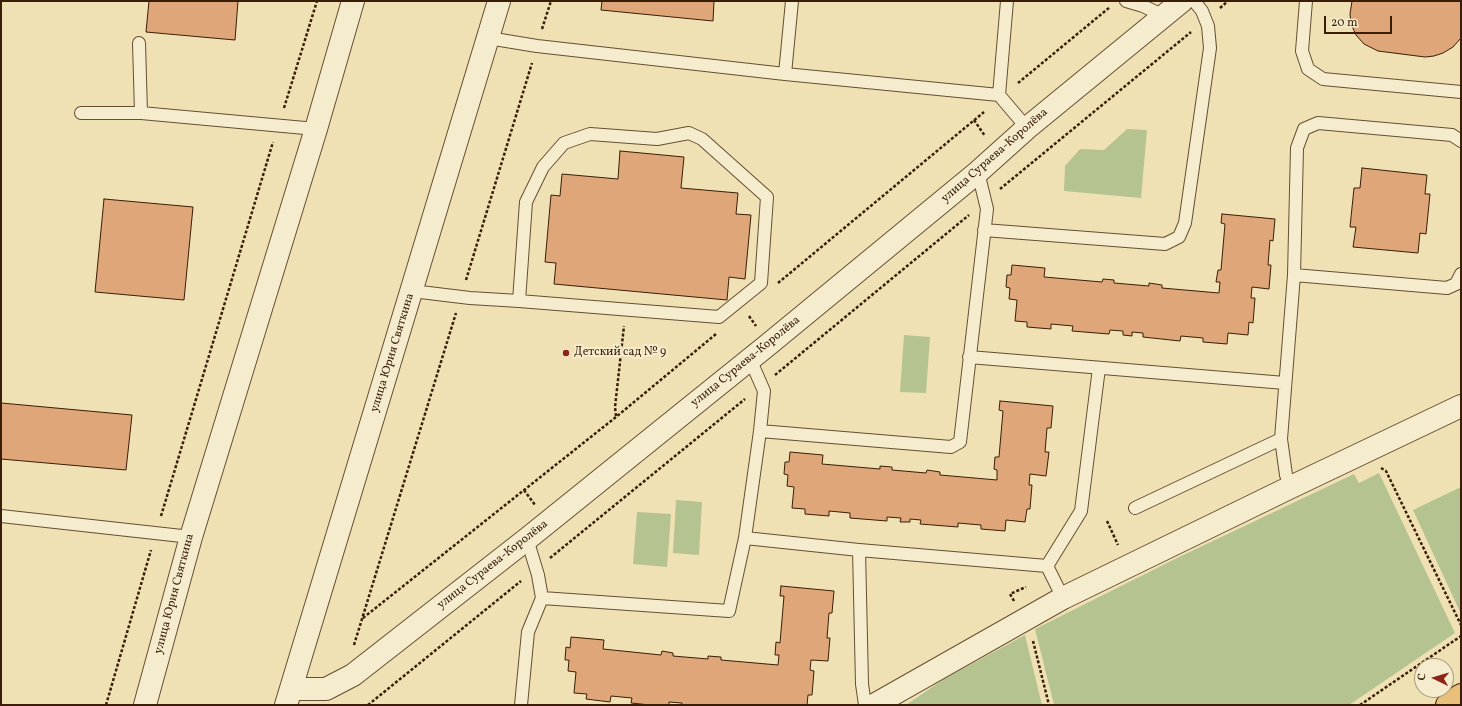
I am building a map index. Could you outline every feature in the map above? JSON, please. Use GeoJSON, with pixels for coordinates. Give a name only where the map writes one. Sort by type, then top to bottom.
{"type":"FeatureCollection","features":[{"type":"Feature","properties":{"kind":"main road"},"geometry":{"type":"LineString","coordinates":[[1447,705],[1461,696]]}},
{"type":"Feature","properties":{"kind":"street","name":"улица Юрия Святкина"},"geometry":{"type":"LineString","coordinates":[[145,705],[190,537],[354,1]]}},
{"type":"Feature","properties":{"kind":"street","name":"улица Юрия Святкина"},"geometry":{"type":"LineString","coordinates":[[289,697],[499,1]]}},
{"type":"Feature","properties":{"kind":"street","name":"улица Сураева-Королёва"},"geometry":{"type":"LineString","coordinates":[[289,697],[326,689],[353,675],[527,539],[750,359],[978,172],[1027,128],[1182,1]]}},
{"type":"Feature","properties":{"kind":"street"},"geometry":{"type":"LineString","coordinates":[[874,705],[1063,598],[1461,406]]}},
{"type":"Feature","properties":{"kind":"lane"},"geometry":{"type":"LineString","coordinates":[[785,74],[792,1]]}},
{"type":"Feature","properties":{"kind":"lane"},"geometry":{"type":"LineString","coordinates":[[1000,96],[1007,1]]}},
{"type":"Feature","properties":{"kind":"lane"},"geometry":{"type":"LineString","coordinates":[[1126,1],[1143,6],[1164,16]]}},
{"type":"Feature","properties":{"kind":"lane"},"geometry":{"type":"LineString","coordinates":[[984,230],[1165,244],[1179,237],[1185,223],[1210,48],[1206,20],[1194,1]]}},
{"type":"Feature","properties":{"kind":"lane"},"geometry":{"type":"LineString","coordinates":[[1306,1],[1302,51],[1308,69],[1323,79],[1461,92]]}},
{"type":"Feature","properties":{"kind":"lane"},"geometry":{"type":"LineString","coordinates":[[488,38],[537,46],[785,74],[1000,96],[1027,128]]}},
{"type":"Feature","properties":{"kind":"lane"},"geometry":{"type":"LineString","coordinates":[[139,43],[141,113]]}},
{"type":"Feature","properties":{"kind":"lane"},"geometry":{"type":"LineString","coordinates":[[81,113],[141,113],[316,129]]}},
{"type":"Feature","properties":{"kind":"lane"},"geometry":{"type":"LineString","coordinates":[[1291,487],[1286,475],[1281,439],[1294,275],[1297,148],[1304,129],[1318,123],[1452,135],[1461,141]]}},
{"type":"Feature","properties":{"kind":"lane"},"geometry":{"type":"LineString","coordinates":[[412,291],[470,298],[518,300],[719,317],[761,283],[767,197],[702,139],[689,133],[657,139],[590,134],[564,143],[543,167],[526,202],[518,300]]}},
{"type":"Feature","properties":{"kind":"lane"},"geometry":{"type":"LineString","coordinates":[[760,431],[951,447],[960,442],[987,209],[978,172]]}},
{"type":"Feature","properties":{"kind":"lane"},"geometry":{"type":"LineString","coordinates":[[1294,275],[1447,288],[1456,284],[1461,274]]}},
{"type":"Feature","properties":{"kind":"lane"},"geometry":{"type":"LineString","coordinates":[[969,357],[1285,383]]}},
{"type":"Feature","properties":{"kind":"lane"},"geometry":{"type":"LineString","coordinates":[[542,598],[729,611],[745,538],[764,391],[750,359]]}},
{"type":"Feature","properties":{"kind":"lane"},"geometry":{"type":"LineString","coordinates":[[1046,566],[1081,510],[1099,368]]}},
{"type":"Feature","properties":{"kind":"lane"},"geometry":{"type":"LineString","coordinates":[[1135,508],[1281,439]]}},
{"type":"Feature","properties":{"kind":"lane"},"geometry":{"type":"LineString","coordinates":[[1,516],[190,537]]}},
{"type":"Feature","properties":{"kind":"lane"},"geometry":{"type":"LineString","coordinates":[[745,538],[859,550],[1046,566]]}},
{"type":"Feature","properties":{"kind":"lane"},"geometry":{"type":"LineString","coordinates":[[521,705],[528,632],[542,598],[536,569],[527,539]]}},
{"type":"Feature","properties":{"kind":"lane"},"geometry":{"type":"LineString","coordinates":[[859,550],[862,684],[865,705]]}},
{"type":"Feature","properties":{"kind":"lane"},"geometry":{"type":"LineString","coordinates":[[1046,566],[1063,598]]}},
{"type":"Feature","properties":{"kind":"path"},"geometry":{"type":"LineString","coordinates":[[106,705],[156,533],[317,1]]}},
{"type":"Feature","properties":{"kind":"path"},"geometry":{"type":"LineString","coordinates":[[344,680],[551,1]]}},
{"type":"Feature","properties":{"kind":"path"},"geometry":{"type":"LineString","coordinates":[[368,705],[762,386],[1228,1]]}},
{"type":"Feature","properties":{"kind":"path"},"geometry":{"type":"LineString","coordinates":[[775,285],[1000,96],[1110,6]]}},
{"type":"Feature","properties":{"kind":"path"},"geometry":{"type":"LineString","coordinates":[[616,417],[615,407],[625,310]]}},
{"type":"Feature","properties":{"kind":"path"},"geometry":{"type":"LineString","coordinates":[[363,618],[616,417],[720,331]]}},
{"type":"Feature","properties":{"kind":"path"},"geometry":{"type":"LineString","coordinates":[[1380,468],[1386,471],[1461,626]]}},
{"type":"Feature","properties":{"kind":"path"},"geometry":{"type":"LineString","coordinates":[[1107,521],[1118,545]]}},
{"type":"Feature","properties":{"kind":"path"},"geometry":{"type":"LineString","coordinates":[[1010,594],[1026,587]]}},
{"type":"Feature","properties":{"kind":"path"},"geometry":{"type":"LineString","coordinates":[[1031,634],[1049,705]]}},
{"type":"Feature","properties":{"kind":"path"},"geometry":{"type":"LineString","coordinates":[[1360,705],[1461,636]]}},
{"type":"Feature","properties":{"kind":"green space"},"geometry":{"type":"Polygon","coordinates":[[[1127,129],[1147,130],[1141,198],[1064,191],[1065,166],[1080,149],[1104,150],[1127,129]]]}},
{"type":"Feature","properties":{"kind":"green space"},"geometry":{"type":"Polygon","coordinates":[[[904,335],[930,337],[926,393],[900,392],[904,335]]]}},
{"type":"Feature","properties":{"kind":"green space"},"geometry":{"type":"Polygon","coordinates":[[[1379,473],[1455,633],[1418,658],[1414,658],[1414,661],[1349,705],[1054,705],[1035,629],[1177,558],[1354,474],[1359,483],[1379,473]]]}},
{"type":"Feature","properties":{"kind":"green space"},"geometry":{"type":"Polygon","coordinates":[[[1461,487],[1461,614],[1413,510],[1461,487]]]}},
{"type":"Feature","properties":{"kind":"green space"},"geometry":{"type":"Polygon","coordinates":[[[676,500],[702,502],[699,555],[673,553],[676,500]]]}},
{"type":"Feature","properties":{"kind":"green space"},"geometry":{"type":"Polygon","coordinates":[[[637,512],[671,514],[667,567],[633,564],[637,512]]]}},
{"type":"Feature","properties":{"kind":"green space"},"geometry":{"type":"Polygon","coordinates":[[[1025,635],[1042,705],[906,705],[944,679],[1025,635]]]}},
{"type":"Feature","properties":{"kind":"building"},"geometry":{"type":"Polygon","coordinates":[[[149,1],[238,1],[235,40],[146,32],[149,1]]]}},
{"type":"Feature","properties":{"kind":"building"},"geometry":{"type":"Polygon","coordinates":[[[602,1],[714,1],[713,21],[601,10],[602,1]]]}},
{"type":"Feature","properties":{"kind":"building"},"geometry":{"type":"Polygon","coordinates":[[[1352,1],[1461,1],[1461,38],[1453,47],[1434,56],[1425,57],[1378,51],[1364,44],[1356,35],[1351,24],[1350,14],[1352,1]]]}},
{"type":"Feature","properties":{"kind":"building"},"geometry":{"type":"Polygon","coordinates":[[[620,151],[684,157],[681,188],[738,193],[736,214],[751,215],[745,279],[729,277],[727,300],[554,284],[556,263],[545,262],[551,195],[560,196],[562,174],[618,179],[620,151]]]}},
{"type":"Feature","properties":{"kind":"building"},"geometry":{"type":"Polygon","coordinates":[[[1362,168],[1427,175],[1425,194],[1430,194],[1426,234],[1420,233],[1418,253],[1353,247],[1356,227],[1350,227],[1354,188],[1360,188],[1362,168]]]}},
{"type":"Feature","properties":{"kind":"building"},"geometry":{"type":"Polygon","coordinates":[[[104,199],[193,207],[184,300],[95,292],[104,199]]]}},
{"type":"Feature","properties":{"kind":"building"},"geometry":{"type":"Polygon","coordinates":[[[1222,214],[1275,219],[1273,241],[1270,240],[1268,265],[1271,265],[1269,289],[1252,287],[1251,298],[1255,298],[1253,323],[1249,322],[1248,335],[1228,333],[1227,344],[1203,342],[1203,338],[1181,336],[1180,341],[1143,337],[1143,333],[1132,332],[1132,336],[1123,335],[1123,331],[1110,330],[1109,334],[1072,331],[1073,326],[1051,324],[1051,329],[1027,327],[1027,322],[1015,321],[1017,300],[1009,299],[1010,288],[1006,287],[1007,275],[1011,275],[1012,265],[1045,268],[1044,277],[1102,282],[1103,279],[1114,280],[1114,283],[1149,286],[1149,283],[1162,285],[1162,288],[1219,293],[1220,282],[1216,282],[1218,270],[1221,270],[1225,224],[1221,223],[1222,214]]]}},
{"type":"Feature","properties":{"kind":"building"},"geometry":{"type":"Polygon","coordinates":[[[1000,401],[1053,406],[1051,428],[1047,428],[1045,452],[1049,452],[1046,476],[1030,474],[1029,485],[1032,485],[1030,509],[1027,509],[1025,522],[1006,520],[1005,531],[981,529],[981,525],[958,523],[958,527],[920,524],[921,520],[910,519],[910,522],[900,522],[901,518],[887,517],[887,521],[850,518],[850,513],[829,511],[829,516],[805,514],[805,509],[792,508],[794,487],[787,486],[788,475],[784,474],[785,462],[789,462],[790,452],[823,455],[822,464],[880,469],[880,466],[892,467],[892,470],[926,473],[927,470],[940,472],[940,475],[997,480],[997,470],[994,469],[995,457],[999,457],[1003,411],[999,410],[1000,401]]]}},
{"type":"Feature","properties":{"kind":"building"},"geometry":{"type":"Polygon","coordinates":[[[1,403],[132,415],[126,470],[1,459],[1,403]]]}},
{"type":"Feature","properties":{"kind":"building"},"geometry":{"type":"Polygon","coordinates":[[[781,586],[834,591],[832,613],[829,613],[827,638],[830,638],[828,661],[811,660],[810,670],[814,671],[812,695],[808,695],[807,705],[682,705],[682,703],[669,702],[669,705],[650,705],[631,703],[632,698],[611,696],[610,702],[586,699],[587,694],[574,693],[576,672],[568,671],[569,660],[565,660],[566,647],[570,648],[571,637],[604,640],[603,649],[661,655],[662,651],[673,653],[673,656],[708,659],[708,656],[721,657],[721,660],[778,665],[779,655],[775,655],[776,642],[780,643],[784,596],[780,596],[781,586]]]}},
{"type":"Feature","properties":{"kind":"place","name":"Детский сад № 9"},"geometry":{"type":"Point","coordinates":[566,353]}}]}
